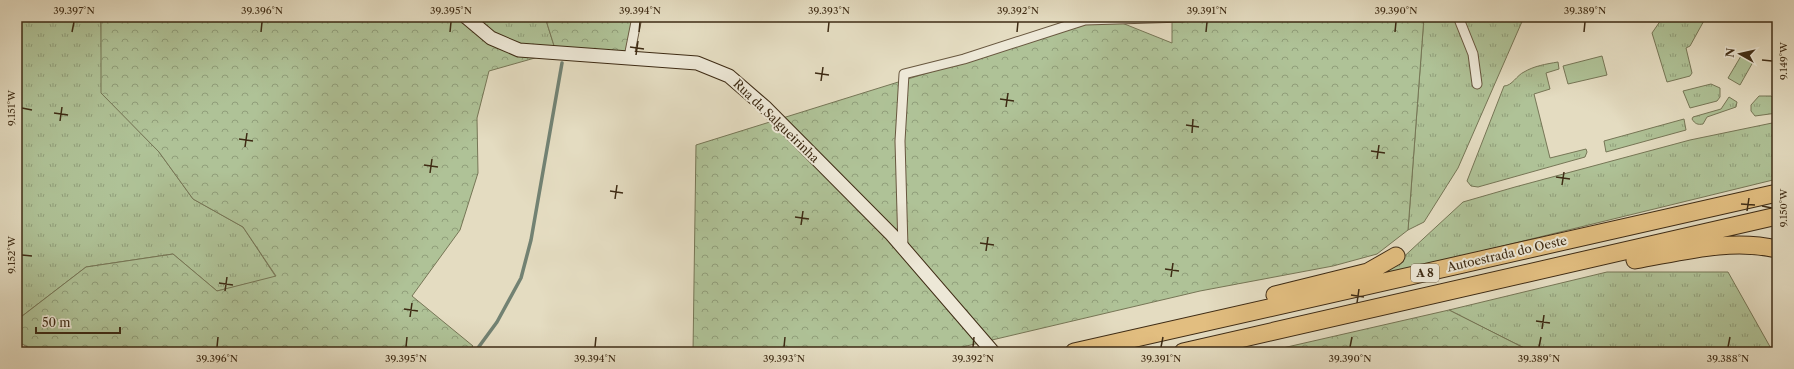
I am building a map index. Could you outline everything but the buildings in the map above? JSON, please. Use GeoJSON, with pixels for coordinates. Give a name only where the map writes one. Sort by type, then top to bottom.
{"type":"FeatureCollection","features":[{"type":"Feature","properties":{"kind":"highway","name":"Autoestrada do Oeste"},"geometry":{"type":"LineString","coordinates":[[1074,352],[1142,338],[1777,193]]}},
{"type":"Feature","properties":{"kind":"highway","name":"Autoestrada do Oeste"},"geometry":{"type":"LineString","coordinates":[[1183,352],[1574,264],[1777,216]]}},
{"type":"Feature","properties":{"kind":"highway"},"geometry":{"type":"LineString","coordinates":[[1574,264],[1615,264],[1695,249],[1726,245],[1746,245],[1777,249]]}},
{"type":"Feature","properties":{"kind":"highway"},"geometry":{"type":"LineString","coordinates":[[1142,338],[1206,312],[1368,272],[1396,256]]}},
{"type":"Feature","properties":{"kind":"street","name":"Rua da Salgueirinha"},"geometry":{"type":"LineString","coordinates":[[466,17],[491,38],[519,50],[697,63],[729,76],[766,108],[903,248],[993,352]]}},
{"type":"Feature","properties":{"kind":"street"},"geometry":{"type":"LineString","coordinates":[[629,57],[637,17]]}},
{"type":"Feature","properties":{"kind":"street"},"geometry":{"type":"LineString","coordinates":[[903,248],[900,141],[904,74],[964,59],[1085,20],[1183,17]]}},
{"type":"Feature","properties":{"kind":"street"},"geometry":{"type":"LineString","coordinates":[[1456,17],[1459,19],[1473,54],[1477,84]]}},
{"type":"Feature","properties":{"kind":"green space"},"geometry":{"type":"Polygon","coordinates":[[[17,17],[101,17],[102,93],[159,152],[193,199],[243,227],[276,277],[217,291],[173,254],[86,267],[17,320],[17,17]]]}},
{"type":"Feature","properties":{"kind":"green space"},"geometry":{"type":"Polygon","coordinates":[[[101,17],[466,17],[491,38],[556,52],[489,71],[477,118],[478,173],[460,230],[412,296],[473,346],[468,352],[36,352],[17,341],[17,320],[86,267],[173,254],[217,291],[276,276],[243,227],[193,199],[159,152],[101,93],[101,17]]]}},
{"type":"Feature","properties":{"kind":"green space"},"geometry":{"type":"Polygon","coordinates":[[[466,17],[545,17],[556,52],[519,50],[466,17]]]}},
{"type":"Feature","properties":{"kind":"green space"},"geometry":{"type":"Polygon","coordinates":[[[545,17],[637,17],[629,57],[556,52],[545,17]]]}},
{"type":"Feature","properties":{"kind":"green space"},"geometry":{"type":"Polygon","coordinates":[[[1107,17],[1172,43],[1172,17],[1424,17],[1408,230],[1377,254],[1333,266],[1200,291],[941,352],[693,352],[696,145],[1107,17]]]}},
{"type":"Feature","properties":{"kind":"green space"},"geometry":{"type":"Polygon","coordinates":[[[1424,17],[1524,17],[1458,168],[1424,222],[1408,230],[1424,17]]]}},
{"type":"Feature","properties":{"kind":"green space"},"geometry":{"type":"Polygon","coordinates":[[[1663,17],[1706,17],[1690,46],[1686,48],[1692,73],[1690,76],[1667,82],[1652,33],[1663,17]]]}},
{"type":"Feature","properties":{"kind":"green space"},"geometry":{"type":"Polygon","coordinates":[[[1602,56],[1607,75],[1568,84],[1563,66],[1602,56]]]}},
{"type":"Feature","properties":{"kind":"green space"},"geometry":{"type":"Polygon","coordinates":[[[1741,56],[1753,62],[1740,85],[1728,78],[1741,56]]]}},
{"type":"Feature","properties":{"kind":"green space"},"geometry":{"type":"Polygon","coordinates":[[[1558,62],[1559,69],[1546,73],[1550,89],[1534,94],[1550,158],[1586,149],[1587,152],[1585,157],[1478,187],[1471,186],[1467,181],[1504,86],[1510,84],[1521,73],[1540,66],[1558,62]]]}},
{"type":"Feature","properties":{"kind":"green space"},"geometry":{"type":"Polygon","coordinates":[[[1711,84],[1720,88],[1720,97],[1717,101],[1690,108],[1683,91],[1711,84]]]}},
{"type":"Feature","properties":{"kind":"green space"},"geometry":{"type":"Polygon","coordinates":[[[1759,96],[1771,96],[1777,101],[1777,113],[1755,116],[1751,111],[1751,105],[1759,96]]]}},
{"type":"Feature","properties":{"kind":"green space"},"geometry":{"type":"Polygon","coordinates":[[[1729,97],[1737,102],[1736,107],[1707,117],[1703,124],[1697,124],[1692,119],[1693,117],[1721,109],[1729,97]]]}},
{"type":"Feature","properties":{"kind":"green space"},"geometry":{"type":"Polygon","coordinates":[[[1684,119],[1686,130],[1606,152],[1604,141],[1684,119]]]}},
{"type":"Feature","properties":{"kind":"green space"},"geometry":{"type":"Polygon","coordinates":[[[1777,122],[1777,179],[1384,275],[1463,202],[1690,140],[1777,122]]]}},
{"type":"Feature","properties":{"kind":"green space"},"geometry":{"type":"Polygon","coordinates":[[[1607,272],[1728,272],[1773,352],[1532,352],[1449,310],[1607,272]]]}},
{"type":"Feature","properties":{"kind":"green space"},"geometry":{"type":"Polygon","coordinates":[[[1449,310],[1532,352],[1265,352],[1287,347],[1449,310]]]}},
{"type":"Feature","properties":{"kind":"waterway"},"geometry":{"type":"LineString","coordinates":[[475,352],[497,322],[521,278],[531,240],[562,63]]}}]}
